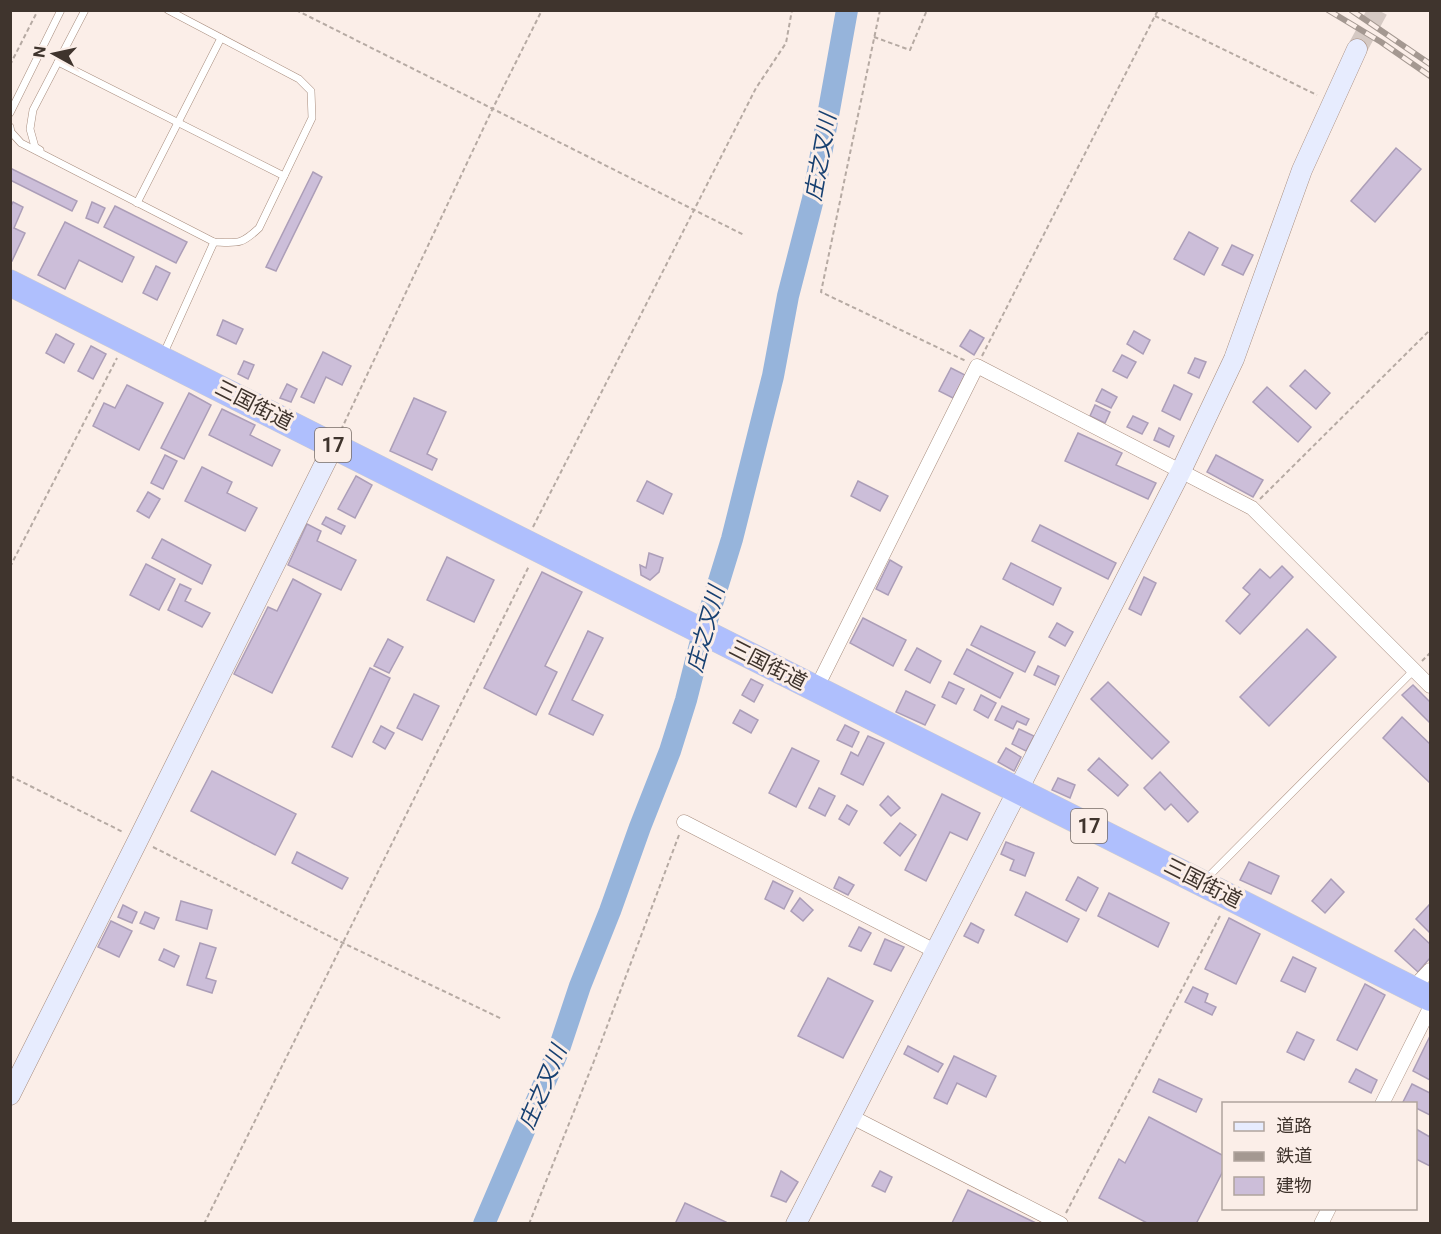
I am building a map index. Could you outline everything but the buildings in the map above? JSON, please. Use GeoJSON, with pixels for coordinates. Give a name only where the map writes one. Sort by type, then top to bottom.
{"type":"FeatureCollection","features":[{"type":"Feature","properties":{"kind":"highway","name":"三国街道"},"geometry":{"type":"LineString","coordinates":[[10,283],[1421,993]]}},
{"type":"Feature","properties":{"kind":"street"},"geometry":{"type":"LineString","coordinates":[[796,1224],[1181,471],[1234,359],[1302,170],[1357,49]]}},
{"type":"Feature","properties":{"kind":"street"},"geometry":{"type":"LineString","coordinates":[[816,690],[977,366],[1252,508],[1431,686]]}},
{"type":"Feature","properties":{"kind":"street"},"geometry":{"type":"LineString","coordinates":[[10,1095],[334,445]]}},
{"type":"Feature","properties":{"kind":"street"},"geometry":{"type":"LineString","coordinates":[[684,822],[935,951]]}},
{"type":"Feature","properties":{"kind":"street"},"geometry":{"type":"LineString","coordinates":[[1421,993],[1431,970]]}},
{"type":"Feature","properties":{"kind":"street"},"geometry":{"type":"LineString","coordinates":[[1383,1102],[1431,1008]]}},
{"type":"Feature","properties":{"kind":"street"},"geometry":{"type":"LineString","coordinates":[[850,1116],[1061,1223]]}},
{"type":"Feature","properties":{"kind":"street"},"geometry":{"type":"LineString","coordinates":[[1321,1224],[1328,1210]]}},
{"type":"Feature","properties":{"kind":"lane"},"geometry":{"type":"LineString","coordinates":[[10,113],[61,10]]}},
{"type":"Feature","properties":{"kind":"lane"},"geometry":{"type":"LineString","coordinates":[[46,156],[36,147],[30,129],[33,110],[85,10]]}},
{"type":"Feature","properties":{"kind":"lane"},"geometry":{"type":"LineString","coordinates":[[10,127],[11,132],[21,143],[214,242],[232,243],[246,240],[259,228],[312,118],[311,91],[299,79],[168,10]]}},
{"type":"Feature","properties":{"kind":"lane"},"geometry":{"type":"LineString","coordinates":[[137,203],[221,38]]}},
{"type":"Feature","properties":{"kind":"lane"},"geometry":{"type":"LineString","coordinates":[[58,62],[284,176]]}},
{"type":"Feature","properties":{"kind":"lane"},"geometry":{"type":"LineString","coordinates":[[162,358],[214,242]]}},
{"type":"Feature","properties":{"kind":"lane"},"geometry":{"type":"LineString","coordinates":[[1202,883],[1414,669]]}},
{"type":"Feature","properties":{"kind":"path"},"geometry":{"type":"LineString","coordinates":[[10,65],[38,10]]}},
{"type":"Feature","properties":{"kind":"path"},"geometry":{"type":"LineString","coordinates":[[296,10],[744,235]]}},
{"type":"Feature","properties":{"kind":"path"},"geometry":{"type":"LineString","coordinates":[[334,445],[492,110],[542,10]]}},
{"type":"Feature","properties":{"kind":"path"},"geometry":{"type":"LineString","coordinates":[[204,1224],[344,942],[694,210],[756,88],[786,44],[792,10]]}},
{"type":"Feature","properties":{"kind":"path"},"geometry":{"type":"LineString","coordinates":[[880,10],[820,292],[977,366],[1158,10]]}},
{"type":"Feature","properties":{"kind":"path"},"geometry":{"type":"LineString","coordinates":[[874,37],[910,50],[927,10]]}},
{"type":"Feature","properties":{"kind":"path"},"geometry":{"type":"LineString","coordinates":[[1155,16],[1332,102]]}},
{"type":"Feature","properties":{"kind":"path"},"geometry":{"type":"LineString","coordinates":[[1252,508],[1431,330]]}},
{"type":"Feature","properties":{"kind":"path"},"geometry":{"type":"LineString","coordinates":[[10,567],[126,341]]}},
{"type":"Feature","properties":{"kind":"path"},"geometry":{"type":"LineString","coordinates":[[10,776],[502,1019]]}},
{"type":"Feature","properties":{"kind":"path"},"geometry":{"type":"LineString","coordinates":[[528,1224],[594,1061],[684,822]]}},
{"type":"Feature","properties":{"kind":"path"},"geometry":{"type":"LineString","coordinates":[[1061,1223],[1230,897]]}},
{"type":"Feature","properties":{"kind":"waterway","name":"庄之又川"},"geometry":{"type":"LineString","coordinates":[[484,1224],[559,1049],[580,986],[670,751],[686,700],[703,633],[732,539],[773,376],[788,296],[813,199],[847,10]]}},
{"type":"Feature","properties":{"kind":"tunnel"},"geometry":{"type":"LineString","coordinates":[[1357,49],[1378,10]]}},
{"type":"Feature","properties":{"kind":"railway"},"geometry":{"type":"LineString","coordinates":[[1328,10],[1381,42],[1430,76]]}},
{"type":"Feature","properties":{"kind":"railway"},"geometry":{"type":"LineString","coordinates":[[1351,10],[1430,64]]}}]}
